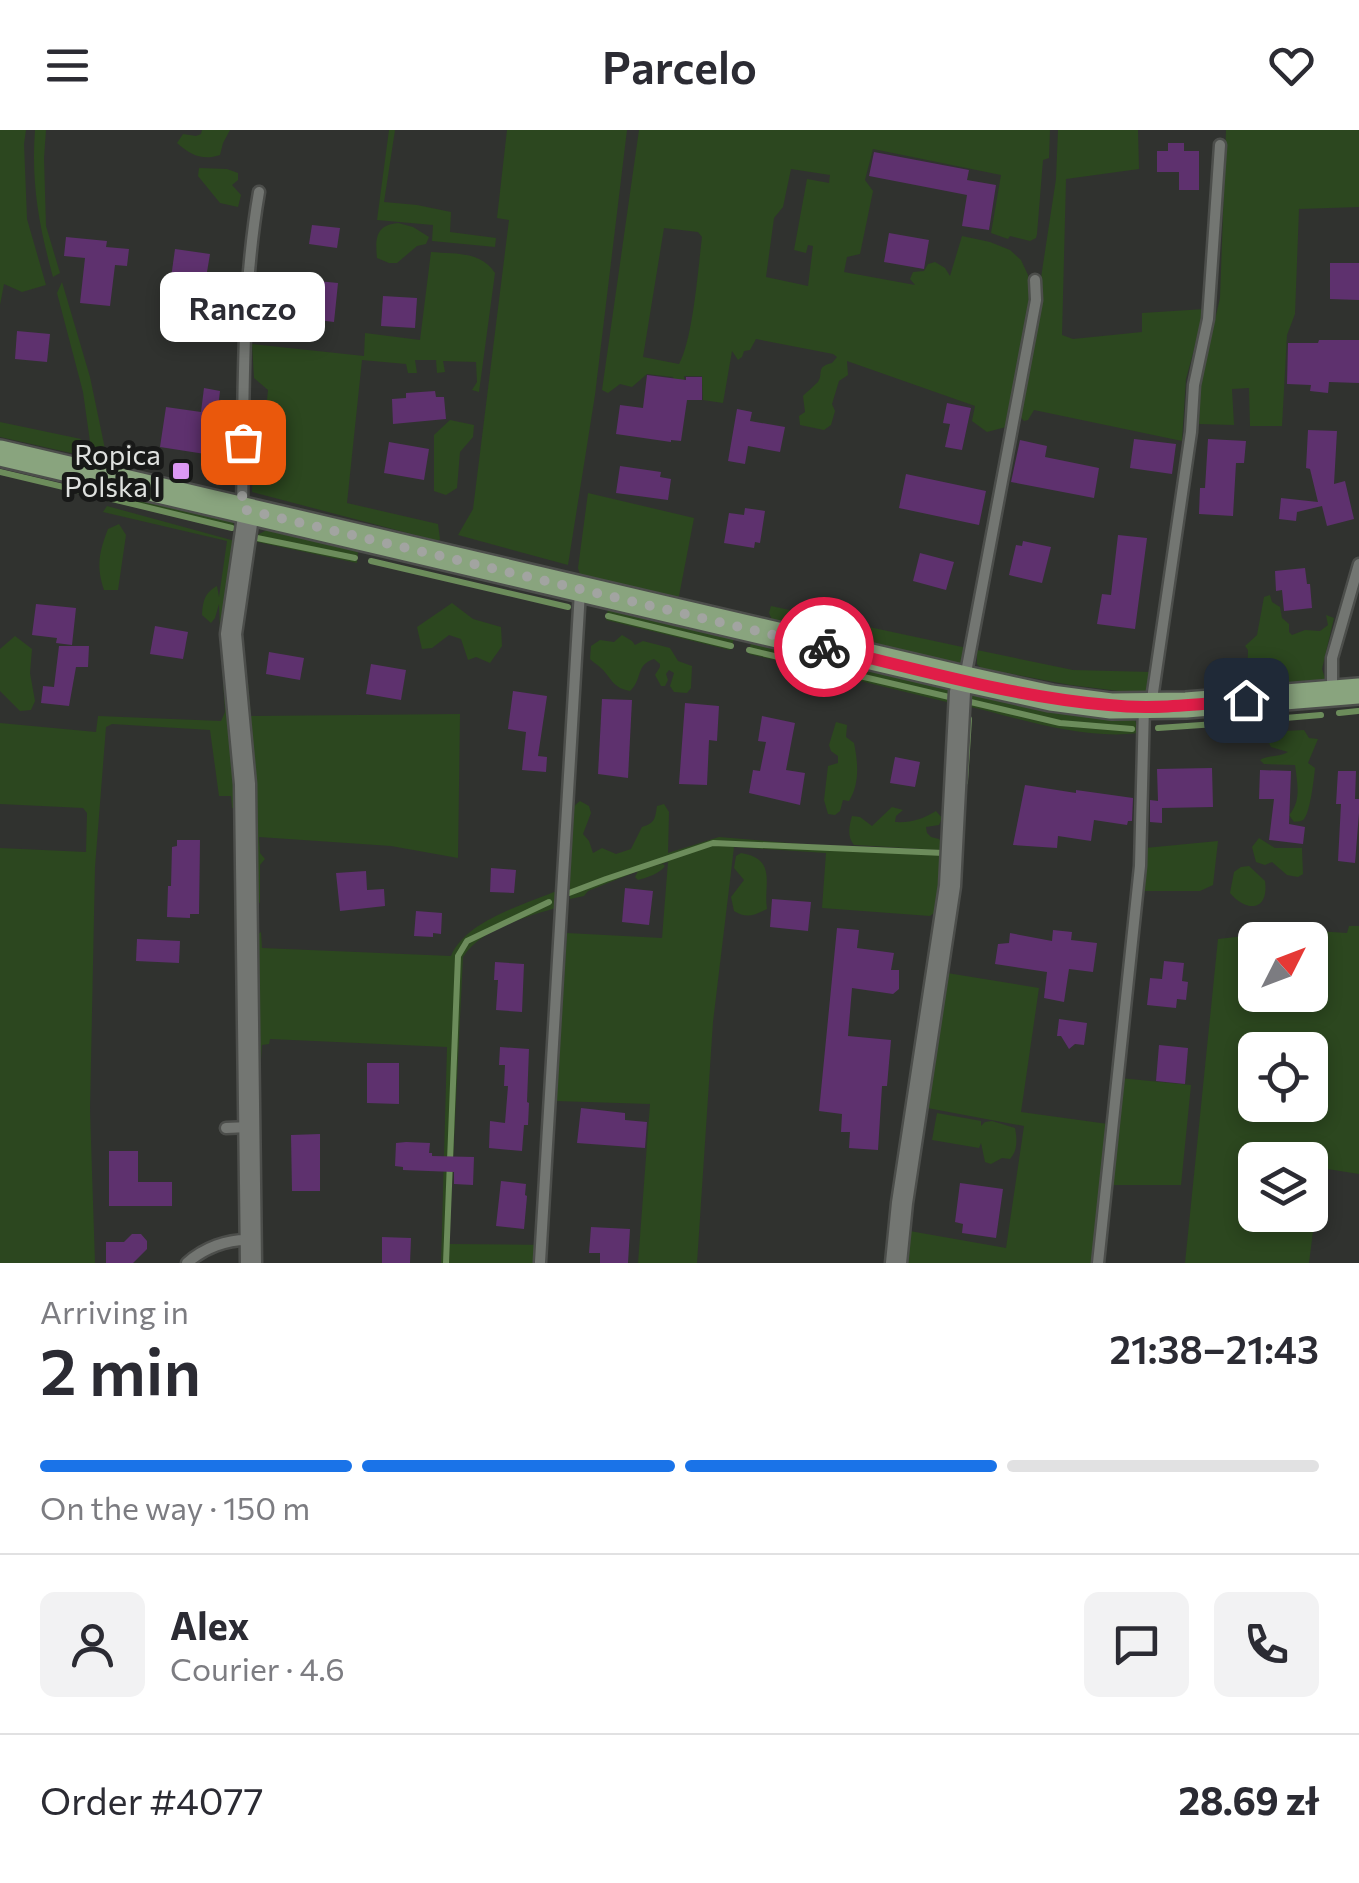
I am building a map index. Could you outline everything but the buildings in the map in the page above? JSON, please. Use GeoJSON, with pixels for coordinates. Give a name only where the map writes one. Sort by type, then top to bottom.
{"type":"FeatureCollection","features":[{"type":"Feature","properties":{"kind":"main road"},"geometry":{"type":"LineString","coordinates":[[0,453],[580,590],[961,692],[1148,707],[1359,691]]}},
{"type":"Feature","properties":{"kind":"street"},"geometry":{"type":"LineString","coordinates":[[246,510],[230,634],[245,784],[250,1263]]}},
{"type":"Feature","properties":{"kind":"street"},"geometry":{"type":"LineString","coordinates":[[896,1263],[950,886],[961,692]]}},
{"type":"Feature","properties":{"kind":"lane"},"geometry":{"type":"LineString","coordinates":[[1098,1263],[1140,866],[1148,707],[1188,450],[1194,385],[1208,319],[1220,144]]}},
{"type":"Feature","properties":{"kind":"lane"},"geometry":{"type":"LineString","coordinates":[[246,510],[246,340],[259,192]]}},
{"type":"Feature","properties":{"kind":"lane"},"geometry":{"type":"LineString","coordinates":[[961,692],[1036,300],[1035,280]]}},
{"type":"Feature","properties":{"kind":"lane"},"geometry":{"type":"LineString","coordinates":[[1332,693],[1332,658],[1359,564]]}},
{"type":"Feature","properties":{"kind":"lane"},"geometry":{"type":"LineString","coordinates":[[540,1262],[580,590]]}},
{"type":"Feature","properties":{"kind":"lane"},"geometry":{"type":"LineString","coordinates":[[226,1128],[249,1127]]}},
{"type":"Feature","properties":{"kind":"lane"},"geometry":{"type":"LineString","coordinates":[[187,1263],[199,1252],[235,1240],[250,1240]]}},
{"type":"Feature","properties":{"kind":"green space"},"geometry":{"type":"Polygon","coordinates":[[[0,130],[26,130],[27,219],[46,285],[22,292],[4,284],[0,305],[0,130]]]}},
{"type":"Feature","properties":{"kind":"green space"},"geometry":{"type":"Polygon","coordinates":[[[35,130],[46,130],[46,226],[60,273],[53,277],[37,204],[35,130]]]}},
{"type":"Feature","properties":{"kind":"green space"},"geometry":{"type":"Polygon","coordinates":[[[202,130],[230,130],[220,155],[197,156],[177,143],[183,134],[196,136],[202,130]]]}},
{"type":"Feature","properties":{"kind":"green space"},"geometry":{"type":"Polygon","coordinates":[[[389,130],[395,130],[384,202],[451,212],[450,232],[496,238],[495,247],[432,241],[433,225],[377,220],[389,130]]]}},
{"type":"Feature","properties":{"kind":"green space"},"geometry":{"type":"Polygon","coordinates":[[[507,130],[627,130],[595,395],[568,565],[458,535],[473,509],[509,220],[497,218],[507,130]]]}},
{"type":"Feature","properties":{"kind":"green space"},"geometry":{"type":"Polygon","coordinates":[[[639,130],[1050,130],[1049,158],[1043,160],[1037,234],[1030,241],[991,233],[1001,175],[873,149],[865,180],[873,191],[860,254],[847,257],[844,272],[915,285],[910,279],[913,272],[924,271],[935,262],[950,276],[962,236],[1010,250],[1021,260],[1032,292],[1026,341],[1006,427],[987,432],[972,421],[975,406],[847,361],[848,375],[839,381],[831,425],[824,430],[800,425],[799,416],[805,412],[803,396],[818,382],[822,368],[837,357],[756,339],[738,360],[732,351],[723,403],[703,400],[702,376],[684,376],[684,391],[674,391],[673,377],[647,374],[632,387],[620,384],[608,393],[602,390],[639,130]],[[791,169],[783,207],[774,218],[766,277],[808,286],[813,246],[808,245],[806,253],[794,250],[807,179],[829,183],[830,175],[791,169]],[[664,228],[643,357],[679,364],[691,321],[702,237],[698,232],[664,228]]]}},
{"type":"Feature","properties":{"kind":"green space"},"geometry":{"type":"Polygon","coordinates":[[[1058,130],[1138,130],[1139,169],[1066,179],[1062,335],[1073,339],[1142,332],[1142,313],[1205,309],[1186,379],[1182,441],[1034,410],[1024,421],[1017,413],[1056,179],[1058,130]]]}},
{"type":"Feature","properties":{"kind":"green space"},"geometry":{"type":"Polygon","coordinates":[[[1226,130],[1359,130],[1359,207],[1299,209],[1295,314],[1287,335],[1282,426],[1250,426],[1249,388],[1232,389],[1234,425],[1199,424],[1201,379],[1220,298],[1226,130]]]}},
{"type":"Feature","properties":{"kind":"green space"},"geometry":{"type":"Polygon","coordinates":[[[199,168],[238,173],[238,180],[232,185],[241,195],[238,207],[220,203],[198,176],[199,168]]]}},
{"type":"Feature","properties":{"kind":"green space"},"geometry":{"type":"Polygon","coordinates":[[[398,223],[429,237],[426,244],[417,246],[397,263],[389,263],[377,258],[377,239],[385,226],[398,223]]]}},
{"type":"Feature","properties":{"kind":"green space"},"geometry":{"type":"Polygon","coordinates":[[[431,252],[475,257],[495,273],[479,392],[472,390],[477,382],[476,362],[443,361],[445,372],[437,373],[436,360],[415,360],[417,373],[408,373],[406,364],[362,360],[347,503],[438,524],[440,539],[252,492],[254,419],[266,410],[268,390],[254,378],[252,344],[364,356],[365,333],[420,340],[431,252]]]}},
{"type":"Feature","properties":{"kind":"green space"},"geometry":{"type":"Polygon","coordinates":[[[62,282],[90,377],[105,449],[120,450],[117,459],[92,456],[83,392],[57,293],[62,282]]]}},
{"type":"Feature","properties":{"kind":"green space"},"geometry":{"type":"Polygon","coordinates":[[[450,420],[474,425],[473,437],[460,452],[457,488],[446,495],[434,491],[434,435],[450,420]]]}},
{"type":"Feature","properties":{"kind":"green space"},"geometry":{"type":"Polygon","coordinates":[[[0,422],[81,439],[75,454],[0,437],[0,422]]]}},
{"type":"Feature","properties":{"kind":"green space"},"geometry":{"type":"Polygon","coordinates":[[[112,491],[232,521],[233,531],[109,501],[112,491]]]}},
{"type":"Feature","properties":{"kind":"green space"},"geometry":{"type":"Polygon","coordinates":[[[588,493],[694,518],[679,596],[675,599],[581,577],[578,568],[588,493]]]}},
{"type":"Feature","properties":{"kind":"green space"},"geometry":{"type":"Polygon","coordinates":[[[107,506],[235,541],[226,647],[221,653],[219,604],[211,623],[202,615],[205,598],[217,586],[219,597],[227,541],[103,512],[107,506]]]}},
{"type":"Feature","properties":{"kind":"green space"},"geometry":{"type":"Polygon","coordinates":[[[119,524],[126,535],[118,590],[104,590],[99,567],[101,552],[108,529],[119,524]]]}},
{"type":"Feature","properties":{"kind":"green space"},"geometry":{"type":"Polygon","coordinates":[[[269,529],[358,552],[357,563],[253,541],[269,529]]]}},
{"type":"Feature","properties":{"kind":"green space"},"geometry":{"type":"Polygon","coordinates":[[[1270,595],[1292,635],[1305,630],[1320,631],[1328,625],[1326,615],[1334,618],[1322,669],[1323,682],[1251,688],[1247,682],[1245,646],[1257,635],[1264,597],[1270,595]]]}},
{"type":"Feature","properties":{"kind":"green space"},"geometry":{"type":"Polygon","coordinates":[[[452,603],[473,619],[501,627],[502,646],[490,663],[476,657],[468,660],[461,639],[449,635],[432,648],[422,649],[417,627],[452,603]]]}},
{"type":"Feature","properties":{"kind":"green space"},"geometry":{"type":"Polygon","coordinates":[[[771,606],[967,648],[959,664],[773,622],[771,606]]]}},
{"type":"Feature","properties":{"kind":"green space"},"geometry":{"type":"Polygon","coordinates":[[[608,609],[734,639],[730,650],[606,620],[608,609]]]}},
{"type":"Feature","properties":{"kind":"green space"},"geometry":{"type":"Polygon","coordinates":[[[622,635],[635,645],[643,641],[670,648],[678,661],[692,666],[691,688],[687,693],[674,692],[670,686],[674,673],[669,670],[665,686],[661,686],[655,675],[660,664],[654,659],[641,669],[630,691],[616,685],[590,659],[591,646],[600,640],[614,642],[622,635]]]}},
{"type":"Feature","properties":{"kind":"green space"},"geometry":{"type":"Polygon","coordinates":[[[15,636],[32,649],[30,673],[35,701],[31,710],[20,711],[0,691],[0,649],[15,636]]]}},
{"type":"Feature","properties":{"kind":"green space"},"geometry":{"type":"Polygon","coordinates":[[[751,642],[830,660],[831,673],[749,654],[751,642]]]}},
{"type":"Feature","properties":{"kind":"green space"},"geometry":{"type":"Polygon","coordinates":[[[977,650],[1073,670],[1152,672],[1150,688],[1143,694],[981,668],[977,664],[977,650]]]}},
{"type":"Feature","properties":{"kind":"green space"},"geometry":{"type":"Polygon","coordinates":[[[222,663],[227,666],[239,808],[232,808],[231,796],[219,796],[210,730],[112,724],[106,727],[95,867],[90,1110],[95,1263],[0,1263],[0,848],[86,852],[87,813],[83,808],[0,804],[0,723],[96,732],[98,716],[221,721],[225,712],[222,663]]]}},
{"type":"Feature","properties":{"kind":"green space"},"geometry":{"type":"Polygon","coordinates":[[[859,666],[950,689],[951,703],[848,678],[859,666]]]}},
{"type":"Feature","properties":{"kind":"green space"},"geometry":{"type":"Polygon","coordinates":[[[248,683],[251,716],[460,714],[458,858],[391,846],[259,837],[260,853],[265,859],[260,865],[260,903],[254,901],[240,684],[248,683]]]}},
{"type":"Feature","properties":{"kind":"green space"},"geometry":{"type":"Polygon","coordinates":[[[970,695],[1065,714],[1135,720],[1139,733],[1096,734],[1052,727],[967,706],[970,695]]]}},
{"type":"Feature","properties":{"kind":"green space"},"geometry":{"type":"Polygon","coordinates":[[[836,722],[847,725],[846,737],[854,743],[857,773],[849,801],[843,800],[835,815],[828,814],[824,800],[828,766],[838,763],[838,756],[829,745],[836,722]]]}},
{"type":"Feature","properties":{"kind":"green space"},"geometry":{"type":"Polygon","coordinates":[[[1304,730],[1309,738],[1318,739],[1308,763],[1315,768],[1305,817],[1294,822],[1289,815],[1297,798],[1295,765],[1264,764],[1260,760],[1288,752],[1271,747],[1263,732],[1304,730]]]}},
{"type":"Feature","properties":{"kind":"green space"},"geometry":{"type":"Polygon","coordinates":[[[580,801],[589,806],[591,813],[583,834],[593,853],[602,848],[616,854],[631,849],[642,827],[654,820],[657,806],[664,804],[669,812],[668,853],[719,837],[947,852],[938,910],[930,916],[822,908],[826,853],[734,847],[713,1022],[697,1263],[638,1263],[650,1104],[556,1101],[567,933],[662,938],[668,862],[654,866],[665,866],[649,877],[638,880],[638,871],[570,899],[574,806],[580,801]]]}},
{"type":"Feature","properties":{"kind":"green space"},"geometry":{"type":"Polygon","coordinates":[[[892,807],[903,810],[895,822],[917,820],[936,811],[942,818],[939,825],[926,827],[927,833],[943,845],[940,850],[854,845],[849,827],[852,816],[872,826],[892,807]]]}},
{"type":"Feature","properties":{"kind":"green space"},"geometry":{"type":"Polygon","coordinates":[[[1259,838],[1275,848],[1302,848],[1303,874],[1287,875],[1272,862],[1256,862],[1252,847],[1259,838]]]}},
{"type":"Feature","properties":{"kind":"green space"},"geometry":{"type":"Polygon","coordinates":[[[1218,841],[1213,885],[1200,891],[1143,891],[1145,848],[1218,841]]]}},
{"type":"Feature","properties":{"kind":"green space"},"geometry":{"type":"Polygon","coordinates":[[[741,853],[760,861],[766,874],[767,909],[750,915],[734,911],[731,897],[744,880],[734,868],[736,856],[741,853]]]}},
{"type":"Feature","properties":{"kind":"green space"},"geometry":{"type":"Polygon","coordinates":[[[1249,866],[1265,881],[1264,898],[1255,906],[1243,904],[1230,893],[1234,872],[1249,866]]]}},
{"type":"Feature","properties":{"kind":"green space"},"geometry":{"type":"Polygon","coordinates":[[[559,890],[559,907],[493,931],[463,957],[449,1244],[547,1245],[547,1263],[441,1263],[447,1047],[270,1039],[269,1044],[262,1045],[260,1074],[256,935],[261,932],[262,948],[451,956],[459,943],[483,923],[559,890]]]}},
{"type":"Feature","properties":{"kind":"green space"},"geometry":{"type":"Polygon","coordinates":[[[1349,926],[1359,926],[1359,1174],[1328,1169],[1328,1142],[1238,1142],[1238,1232],[1313,1232],[1309,1263],[1185,1263],[1218,939],[1238,937],[1238,1012],[1328,1012],[1328,932],[1347,933],[1349,926]]]}},
{"type":"Feature","properties":{"kind":"green space"},"geometry":{"type":"Polygon","coordinates":[[[941,972],[1039,988],[1021,1112],[1108,1124],[1093,1263],[900,1263],[904,1230],[1006,1248],[1024,1126],[922,1107],[941,972]]]}},
{"type":"Feature","properties":{"kind":"green space"},"geometry":{"type":"Polygon","coordinates":[[[1120,1078],[1191,1085],[1181,1185],[1109,1185],[1120,1078]]]}},
{"type":"Feature","properties":{"kind":"green space"},"geometry":{"type":"Polygon","coordinates":[[[937,1113],[981,1121],[981,1126],[992,1121],[1015,1128],[1013,1156],[991,1164],[985,1162],[981,1143],[979,1148],[932,1140],[937,1113]]]}},
{"type":"Feature","properties":{"kind":"waterway"},"geometry":{"type":"LineString","coordinates":[[0,472],[93,494]]}},
{"type":"Feature","properties":{"kind":"waterway"},"geometry":{"type":"LineString","coordinates":[[108,498],[232,528]]}},
{"type":"Feature","properties":{"kind":"waterway"},"geometry":{"type":"LineString","coordinates":[[257,538],[355,558]]}},
{"type":"Feature","properties":{"kind":"waterway"},"geometry":{"type":"LineString","coordinates":[[371,561],[568,607]]}},
{"type":"Feature","properties":{"kind":"waterway"},"geometry":{"type":"LineString","coordinates":[[608,616],[731,646]]}},
{"type":"Feature","properties":{"kind":"waterway"},"geometry":{"type":"LineString","coordinates":[[749,650],[1060,723],[1132,729]]}},
{"type":"Feature","properties":{"kind":"waterway"},"geometry":{"type":"LineString","coordinates":[[1339,713],[1358,711]]}},
{"type":"Feature","properties":{"kind":"waterway"},"geometry":{"type":"LineString","coordinates":[[1261,720],[1321,715]]}},
{"type":"Feature","properties":{"kind":"waterway"},"geometry":{"type":"LineString","coordinates":[[965,782],[969,719]]}},
{"type":"Feature","properties":{"kind":"waterway"},"geometry":{"type":"LineString","coordinates":[[1158,728],[1216,724]]}},
{"type":"Feature","properties":{"kind":"waterway"},"geometry":{"type":"LineString","coordinates":[[569,893],[713,843],[944,853]]}},
{"type":"Feature","properties":{"kind":"waterway"},"geometry":{"type":"LineString","coordinates":[[446,1263],[458,956],[467,941],[549,902]]}},
{"type":"Feature","properties":{"kind":"way so far"},"geometry":{"type":"LineString","coordinates":[[243,442],[242,509],[824,647]]}},
{"type":"Feature","properties":{"kind":"place","name":"Ranczo"},"geometry":{"type":"Point","coordinates":[243,442]}},
{"type":"Feature","properties":{"kind":"place","name":"Ropica Polska I"},"geometry":{"type":"Point","coordinates":[181,471]}},
{"type":"Feature","properties":{"kind":"route"},"geometry":{"type":"LineString","coordinates":[[824,647],[1051,698],[1111,706],[1246,700]]}}]}
